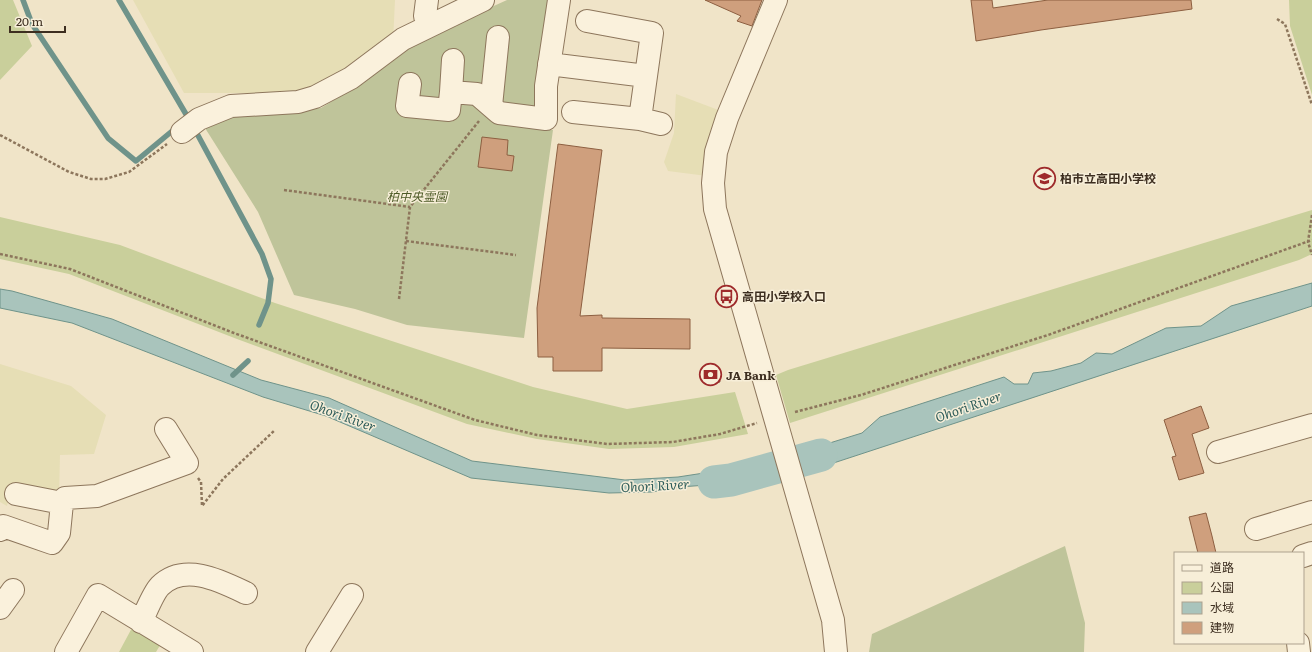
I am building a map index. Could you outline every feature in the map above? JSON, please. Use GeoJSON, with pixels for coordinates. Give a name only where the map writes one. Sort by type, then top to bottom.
{"type":"FeatureCollection","features":[{"type":"Feature","properties":{"kind":"street"},"geometry":{"type":"LineString","coordinates":[[182,132],[199,119],[231,106],[298,102],[315,97],[351,78],[403,39],[483,0]]}},
{"type":"Feature","properties":{"kind":"street"},"geometry":{"type":"LineString","coordinates":[[451,92],[477,94],[498,113],[546,119],[546,86],[559,0]]}},
{"type":"Feature","properties":{"kind":"street"},"geometry":{"type":"LineString","coordinates":[[776,0],[727,118],[716,152],[712,183],[715,209],[800,500],[833,620],[836,652]]}},
{"type":"Feature","properties":{"kind":"street"},"geometry":{"type":"LineString","coordinates":[[573,112],[651,121],[646,76],[652,33],[587,21]]}},
{"type":"Feature","properties":{"kind":"street"},"geometry":{"type":"LineString","coordinates":[[491,106],[498,37]]}},
{"type":"Feature","properties":{"kind":"street"},"geometry":{"type":"LineString","coordinates":[[410,84],[407,106],[450,110],[453,60]]}},
{"type":"Feature","properties":{"kind":"street"},"geometry":{"type":"LineString","coordinates":[[549,64],[646,76]]}},
{"type":"Feature","properties":{"kind":"street"},"geometry":{"type":"LineString","coordinates":[[1218,452],[1312,425]]}},
{"type":"Feature","properties":{"kind":"street"},"geometry":{"type":"LineString","coordinates":[[0,530],[3,526],[52,543],[59,533],[62,503],[65,498],[98,496],[187,463],[166,429]]}},
{"type":"Feature","properties":{"kind":"street"},"geometry":{"type":"LineString","coordinates":[[16,494],[62,503]]}},
{"type":"Feature","properties":{"kind":"street"},"geometry":{"type":"LineString","coordinates":[[1256,529],[1312,512]]}},
{"type":"Feature","properties":{"kind":"street"},"geometry":{"type":"LineString","coordinates":[[141,622],[159,587],[172,577],[199,575],[218,579],[246,593]]}},
{"type":"Feature","properties":{"kind":"street"},"geometry":{"type":"LineString","coordinates":[[0,608],[13,590]]}},
{"type":"Feature","properties":{"kind":"street"},"geometry":{"type":"LineString","coordinates":[[66,652],[98,595],[192,652]]}},
{"type":"Feature","properties":{"kind":"street"},"geometry":{"type":"LineString","coordinates":[[317,652],[352,595]]}},
{"type":"Feature","properties":{"kind":"path"},"geometry":{"type":"LineString","coordinates":[[1277,19],[1285,24],[1312,105]]}},
{"type":"Feature","properties":{"kind":"path"},"geometry":{"type":"LineString","coordinates":[[399,299],[410,206],[491,106]]}},
{"type":"Feature","properties":{"kind":"path"},"geometry":{"type":"LineString","coordinates":[[0,135],[69,172],[91,179],[104,179],[129,172],[182,132]]}},
{"type":"Feature","properties":{"kind":"path"},"geometry":{"type":"LineString","coordinates":[[284,190],[410,206]]}},
{"type":"Feature","properties":{"kind":"path"},"geometry":{"type":"LineString","coordinates":[[1312,215],[1308,242],[1312,254]]}},
{"type":"Feature","properties":{"kind":"path"},"geometry":{"type":"LineString","coordinates":[[0,254],[70,269],[234,333],[475,420],[537,435],[607,444],[673,442],[777,422],[862,396],[1048,335],[1312,240]]}},
{"type":"Feature","properties":{"kind":"path"},"geometry":{"type":"LineString","coordinates":[[406,241],[516,255]]}},
{"type":"Feature","properties":{"kind":"path"},"geometry":{"type":"LineString","coordinates":[[187,463],[200,482],[202,506],[223,479],[275,430]]}},
{"type":"Feature","properties":{"kind":"shaded area"},"geometry":{"type":"Polygon","coordinates":[[[133,0],[395,0],[393,42],[340,74],[296,93],[184,93],[133,0]]]}},
{"type":"Feature","properties":{"kind":"shaded area"},"geometry":{"type":"Polygon","coordinates":[[[676,94],[721,111],[707,176],[668,171],[664,162],[674,133],[676,94]]]}},
{"type":"Feature","properties":{"kind":"shaded area"},"geometry":{"type":"Polygon","coordinates":[[[0,364],[71,386],[106,415],[94,454],[60,455],[59,499],[12,486],[7,506],[0,502],[0,364]]]}},
{"type":"Feature","properties":{"kind":"green space"},"geometry":{"type":"Polygon","coordinates":[[[0,0],[13,0],[32,46],[0,80],[0,0]]]}},
{"type":"Feature","properties":{"kind":"green space","name":"柏中央霊園"},"geometry":{"type":"Polygon","coordinates":[[[507,0],[550,0],[531,126],[553,130],[524,338],[407,325],[355,309],[294,295],[258,212],[205,128],[236,115],[321,108],[357,86],[410,44],[507,0]]]}},
{"type":"Feature","properties":{"kind":"green space"},"geometry":{"type":"Polygon","coordinates":[[[1289,0],[1312,0],[1312,95],[1290,26],[1289,0]]]}},
{"type":"Feature","properties":{"kind":"green space"},"geometry":{"type":"Polygon","coordinates":[[[1312,210],[1312,254],[1299,260],[790,423],[776,375],[788,370],[1312,210]]]}},
{"type":"Feature","properties":{"kind":"green space"},"geometry":{"type":"Polygon","coordinates":[[[0,217],[120,245],[275,303],[533,387],[627,409],[735,392],[748,434],[674,447],[609,449],[537,439],[467,424],[237,339],[69,274],[0,259],[0,217]]]}},
{"type":"Feature","properties":{"kind":"green space"},"geometry":{"type":"Polygon","coordinates":[[[1065,546],[1085,623],[1084,652],[869,652],[872,634],[1065,546]]]}},
{"type":"Feature","properties":{"kind":"green space"},"geometry":{"type":"Polygon","coordinates":[[[133,626],[162,642],[156,652],[119,652],[133,626]]]}},
{"type":"Feature","properties":{"kind":"water"},"geometry":{"type":"Polygon","coordinates":[[[1312,283],[1312,306],[800,474],[794,454],[862,433],[880,417],[1004,377],[1014,384],[1028,384],[1033,373],[1051,371],[1081,363],[1096,353],[1112,354],[1166,328],[1201,326],[1231,306],[1312,283]]]}},
{"type":"Feature","properties":{"kind":"water"},"geometry":{"type":"Polygon","coordinates":[[[0,289],[112,319],[261,380],[329,398],[472,461],[625,480],[678,477],[756,465],[761,481],[680,487],[652,492],[609,493],[471,478],[326,416],[263,397],[72,323],[0,308],[0,289]]]}},
{"type":"Feature","properties":{"kind":"building"},"geometry":{"type":"Polygon","coordinates":[[[705,0],[762,0],[752,26],[737,21],[741,16],[705,0]]]}},
{"type":"Feature","properties":{"kind":"building"},"geometry":{"type":"Polygon","coordinates":[[[971,0],[992,0],[993,8],[1048,0],[1191,0],[1192,9],[1041,30],[976,41],[971,0]]]}},
{"type":"Feature","properties":{"kind":"building"},"geometry":{"type":"Polygon","coordinates":[[[482,137],[508,140],[507,155],[514,156],[512,171],[478,167],[482,137]]]}},
{"type":"Feature","properties":{"kind":"building"},"geometry":{"type":"Polygon","coordinates":[[[558,144],[602,150],[580,316],[602,315],[602,318],[690,319],[690,349],[602,348],[602,371],[553,371],[553,357],[538,357],[537,308],[558,144]]]}},
{"type":"Feature","properties":{"kind":"building","name":"JA Bank"},"geometry":{"type":"Polygon","coordinates":[[[717,366],[720,382],[705,384],[702,369],[717,366]]]}},
{"type":"Feature","properties":{"kind":"building"},"geometry":{"type":"Polygon","coordinates":[[[1201,406],[1209,428],[1192,434],[1204,473],[1179,480],[1172,457],[1176,456],[1164,420],[1201,406]]]}},
{"type":"Feature","properties":{"kind":"building"},"geometry":{"type":"Polygon","coordinates":[[[1206,513],[1216,552],[1198,552],[1189,517],[1206,513]]]}},
{"type":"Feature","properties":{"kind":"waterway"},"geometry":{"type":"LineString","coordinates":[[23,0],[32,24],[108,138],[136,161],[177,127]]}},
{"type":"Feature","properties":{"kind":"waterway"},"geometry":{"type":"LineString","coordinates":[[119,0],[190,121]]}},
{"type":"Feature","properties":{"kind":"waterway"},"geometry":{"type":"LineString","coordinates":[[194,128],[262,254],[271,279],[268,303],[259,325]]}},
{"type":"Feature","properties":{"kind":"waterway"},"geometry":{"type":"LineString","coordinates":[[233,375],[248,361]]}},
{"type":"Feature","properties":{"kind":"waterway","name":"Ohori River"},"geometry":{"type":"LineString","coordinates":[[714,482],[731,480],[821,455]]}},
{"type":"Feature","properties":{"kind":"place","name":"柏市立高田小学校"},"geometry":{"type":"Point","coordinates":[1045,178]}},
{"type":"Feature","properties":{"kind":"place","name":"高田小学校入口"},"geometry":{"type":"Point","coordinates":[727,296]}},
{"type":"Feature","properties":{"kind":"place","name":"JA Bank"},"geometry":{"type":"Point","coordinates":[711,375]}}]}
